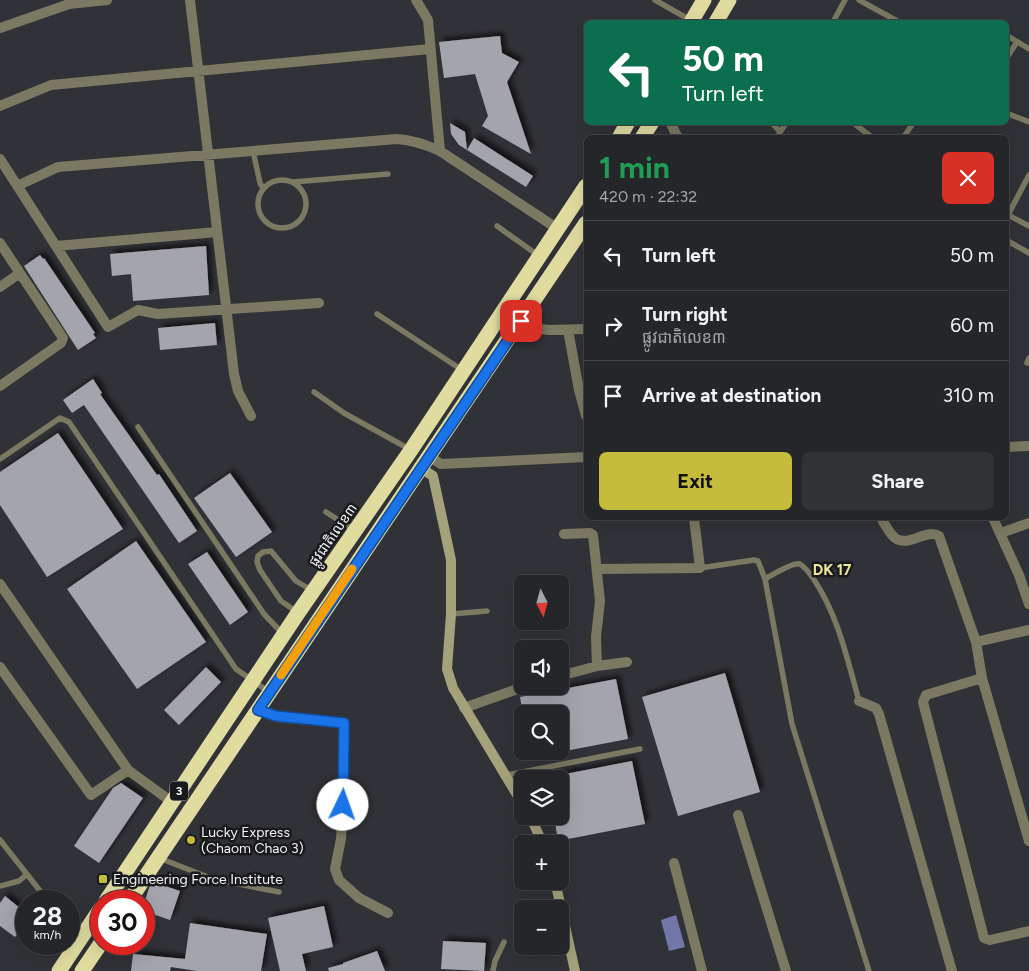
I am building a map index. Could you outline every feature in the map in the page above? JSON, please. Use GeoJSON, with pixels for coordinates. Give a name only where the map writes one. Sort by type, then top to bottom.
{"type":"FeatureCollection","features":[{"type":"Feature","properties":{"kind":"highway"},"geometry":{"type":"LineString","coordinates":[[693,20],[704,0]]}},
{"type":"Feature","properties":{"kind":"highway"},"geometry":{"type":"LineString","coordinates":[[717,20],[729,0]]}},
{"type":"Feature","properties":{"kind":"highway","name":"ផ្លូវជាតិលេខ៣"},"geometry":{"type":"LineString","coordinates":[[113,890],[298,614],[411,450],[584,189]]}},
{"type":"Feature","properties":{"kind":"highway","name":"3"},"geometry":{"type":"LineString","coordinates":[[136,890],[269,692],[431,466],[521,321],[584,225]]}},
{"type":"Feature","properties":{"kind":"highway"},"geometry":{"type":"LineString","coordinates":[[59,971],[90,924]]}},
{"type":"Feature","properties":{"kind":"highway"},"geometry":{"type":"LineString","coordinates":[[82,971],[93,955]]}},
{"type":"Feature","properties":{"kind":"street"},"geometry":{"type":"LineString","coordinates":[[0,28],[69,4],[107,0]]}},
{"type":"Feature","properties":{"kind":"street"},"geometry":{"type":"LineString","coordinates":[[190,0],[234,374],[238,391],[251,416]]}},
{"type":"Feature","properties":{"kind":"street"},"geometry":{"type":"LineString","coordinates":[[416,0],[428,20],[440,152]]}},
{"type":"Feature","properties":{"kind":"street"},"geometry":{"type":"LineString","coordinates":[[0,106],[51,85],[430,49]]}},
{"type":"Feature","properties":{"kind":"street"},"geometry":{"type":"LineString","coordinates":[[17,186],[58,167],[396,139],[414,140],[440,152],[558,229]]}},
{"type":"Feature","properties":{"kind":"street"},"geometry":{"type":"LineString","coordinates":[[0,159],[108,327],[138,310],[158,314],[319,302]]}},
{"type":"Feature","properties":{"kind":"street"},"geometry":{"type":"LineString","coordinates":[[56,246],[217,232]]}},
{"type":"Feature","properties":{"kind":"street"},"geometry":{"type":"LineString","coordinates":[[0,243],[62,335],[63,340],[0,386]]}},
{"type":"Feature","properties":{"kind":"street"},"geometry":{"type":"LineString","coordinates":[[0,287],[20,273]]}},
{"type":"Feature","properties":{"kind":"street"},"geometry":{"type":"LineString","coordinates":[[521,321],[532,328],[584,329]]}},
{"type":"Feature","properties":{"kind":"street"},"geometry":{"type":"LineString","coordinates":[[568,330],[584,409]]}},
{"type":"Feature","properties":{"kind":"street"},"geometry":{"type":"LineString","coordinates":[[1009,447],[1029,446]]}},
{"type":"Feature","properties":{"kind":"street"},"geometry":{"type":"LineString","coordinates":[[514,788],[464,708],[453,688],[447,669],[451,614],[451,560],[431,466],[584,456]]}},
{"type":"Feature","properties":{"kind":"street"},"geometry":{"type":"LineString","coordinates":[[598,570],[700,568],[694,520]]}},
{"type":"Feature","properties":{"kind":"street"},"geometry":{"type":"LineString","coordinates":[[882,520],[895,538],[901,540],[908,541],[930,534],[939,536],[976,642],[982,678],[1029,841]]}},
{"type":"Feature","properties":{"kind":"street"},"geometry":{"type":"LineString","coordinates":[[994,520],[1019,575],[1029,604]]}},
{"type":"Feature","properties":{"kind":"street"},"geometry":{"type":"LineString","coordinates":[[1000,533],[1029,523]]}},
{"type":"Feature","properties":{"kind":"street"},"geometry":{"type":"LineString","coordinates":[[564,534],[593,534],[600,601],[596,637],[597,666]]}},
{"type":"Feature","properties":{"kind":"street"},"geometry":{"type":"LineString","coordinates":[[0,584],[128,770],[172,802]]}},
{"type":"Feature","properties":{"kind":"street"},"geometry":{"type":"LineString","coordinates":[[976,642],[1029,630]]}},
{"type":"Feature","properties":{"kind":"street"},"geometry":{"type":"LineString","coordinates":[[569,674],[597,666],[627,662]]}},
{"type":"Feature","properties":{"kind":"street"},"geometry":{"type":"LineString","coordinates":[[0,668],[90,795],[128,770]]}},
{"type":"Feature","properties":{"kind":"street"},"geometry":{"type":"LineString","coordinates":[[982,678],[926,696],[923,702],[984,938],[990,940],[1029,931]]}},
{"type":"Feature","properties":{"kind":"street"},"geometry":{"type":"LineString","coordinates":[[464,708],[514,690]]}},
{"type":"Feature","properties":{"kind":"street"},"geometry":{"type":"LineString","coordinates":[[859,700],[876,708],[879,714],[952,971]]}},
{"type":"Feature","properties":{"kind":"street"},"geometry":{"type":"LineString","coordinates":[[258,710],[276,716],[344,723],[344,788],[341,839],[335,869],[340,880],[359,898],[388,913]]}},
{"type":"Feature","properties":{"kind":"street"},"geometry":{"type":"LineString","coordinates":[[738,815],[786,971]]}},
{"type":"Feature","properties":{"kind":"street"},"geometry":{"type":"LineString","coordinates":[[674,863],[702,971]]}},
{"type":"Feature","properties":{"kind":"street"},"geometry":{"type":"LineString","coordinates":[[557,890],[575,971]]}},
{"type":"Feature","properties":{"kind":"lane"},"geometry":{"type":"LineString","coordinates":[[655,0],[689,20]]}},
{"type":"Feature","properties":{"kind":"lane"},"geometry":{"type":"LineString","coordinates":[[834,20],[845,0]]}},
{"type":"Feature","properties":{"kind":"lane"},"geometry":{"type":"LineString","coordinates":[[859,0],[895,20]]}},
{"type":"Feature","properties":{"kind":"lane"},"geometry":{"type":"LineString","coordinates":[[1009,37],[1029,49]]}},
{"type":"Feature","properties":{"kind":"lane"},"geometry":{"type":"LineString","coordinates":[[1009,54],[1017,42]]}},
{"type":"Feature","properties":{"kind":"lane"},"geometry":{"type":"LineString","coordinates":[[1009,114],[1029,122]]}},
{"type":"Feature","properties":{"kind":"lane"},"geometry":{"type":"LineString","coordinates":[[856,125],[869,135]]}},
{"type":"Feature","properties":{"kind":"lane"},"geometry":{"type":"LineString","coordinates":[[253,151],[260,183],[263,188]]}},
{"type":"Feature","properties":{"kind":"lane"},"geometry":{"type":"LineString","coordinates":[[293,182],[302,189],[306,198],[306,209],[302,219],[293,226],[282,228],[272,226],[263,219],[258,209],[258,198],[263,188],[272,182],[282,179],[293,182],[388,174]]}},
{"type":"Feature","properties":{"kind":"lane"},"geometry":{"type":"LineString","coordinates":[[1009,210],[1029,175]]}},
{"type":"Feature","properties":{"kind":"lane"},"geometry":{"type":"LineString","coordinates":[[1009,215],[1029,226]]}},
{"type":"Feature","properties":{"kind":"lane"},"geometry":{"type":"LineString","coordinates":[[498,226],[539,256]]}},
{"type":"Feature","properties":{"kind":"lane"},"geometry":{"type":"LineString","coordinates":[[1009,242],[1029,253]]}},
{"type":"Feature","properties":{"kind":"lane"},"geometry":{"type":"LineString","coordinates":[[377,314],[464,371]]}},
{"type":"Feature","properties":{"kind":"lane"},"geometry":{"type":"LineString","coordinates":[[314,392],[344,413],[411,450]]}},
{"type":"Feature","properties":{"kind":"lane"},"geometry":{"type":"LineString","coordinates":[[0,459],[60,418],[69,422],[236,669],[269,692]]}},
{"type":"Feature","properties":{"kind":"lane"},"geometry":{"type":"LineString","coordinates":[[138,427],[264,614],[284,635]]}},
{"type":"Feature","properties":{"kind":"lane"},"geometry":{"type":"LineString","coordinates":[[326,512],[356,531]]}},
{"type":"Feature","properties":{"kind":"lane"},"geometry":{"type":"LineString","coordinates":[[298,614],[281,601],[260,570],[257,562],[258,556],[263,552],[271,551],[296,581],[314,592]]}},
{"type":"Feature","properties":{"kind":"lane"},"geometry":{"type":"LineString","coordinates":[[700,568],[754,560],[761,564],[792,724],[869,971]]}},
{"type":"Feature","properties":{"kind":"lane"},"geometry":{"type":"LineString","coordinates":[[765,579],[792,565],[798,564],[810,575],[824,594],[836,621],[859,700]]}},
{"type":"Feature","properties":{"kind":"lane"},"geometry":{"type":"LineString","coordinates":[[451,614],[487,611]]}},
{"type":"Feature","properties":{"kind":"lane"},"geometry":{"type":"LineString","coordinates":[[507,775],[640,749]]}},
{"type":"Feature","properties":{"kind":"lane"},"geometry":{"type":"LineString","coordinates":[[0,840],[39,890]]}},
{"type":"Feature","properties":{"kind":"lane"},"geometry":{"type":"LineString","coordinates":[[158,857],[213,879],[279,892]]}},
{"type":"Feature","properties":{"kind":"lane"},"geometry":{"type":"LineString","coordinates":[[0,886],[19,881],[26,874]]}},
{"type":"Feature","properties":{"kind":"lane"},"geometry":{"type":"LineString","coordinates":[[493,971],[495,961],[504,942]]}},
{"type":"Feature","properties":{"kind":"water"},"geometry":{"type":"Polygon","coordinates":[[[676,915],[685,947],[669,951],[661,920],[676,915]]]}},
{"type":"Feature","properties":{"kind":"building"},"geometry":{"type":"Polygon","coordinates":[[[500,36],[502,53],[519,62],[507,82],[531,154],[482,126],[488,116],[475,74],[444,78],[439,42],[500,36]]]}},
{"type":"Feature","properties":{"kind":"building"},"geometry":{"type":"Polygon","coordinates":[[[450,123],[465,132],[467,150],[459,145],[451,134],[450,123]]]}},
{"type":"Feature","properties":{"kind":"building"},"geometry":{"type":"Polygon","coordinates":[[[474,138],[533,176],[526,187],[467,150],[474,138]]]}},
{"type":"Feature","properties":{"kind":"building"},"geometry":{"type":"Polygon","coordinates":[[[206,246],[209,295],[133,301],[131,274],[112,276],[110,254],[206,246]]]}},
{"type":"Feature","properties":{"kind":"building"},"geometry":{"type":"Polygon","coordinates":[[[40,255],[44,258],[95,333],[93,334],[96,338],[78,350],[24,266],[40,255]]]}},
{"type":"Feature","properties":{"kind":"building"},"geometry":{"type":"Polygon","coordinates":[[[215,323],[217,345],[160,350],[158,328],[215,323]]]}},
{"type":"Feature","properties":{"kind":"building"},"geometry":{"type":"Polygon","coordinates":[[[93,379],[102,393],[100,394],[157,475],[159,474],[197,531],[179,543],[84,405],[72,413],[63,400],[93,379]]]}},
{"type":"Feature","properties":{"kind":"building"},"geometry":{"type":"Polygon","coordinates":[[[58,433],[123,529],[47,577],[0,505],[0,472],[58,433]]]}},
{"type":"Feature","properties":{"kind":"building"},"geometry":{"type":"Polygon","coordinates":[[[230,473],[272,532],[236,557],[194,498],[230,473]]]}},
{"type":"Feature","properties":{"kind":"building"},"geometry":{"type":"Polygon","coordinates":[[[136,541],[206,642],[137,689],[67,589],[136,541]]]}},
{"type":"Feature","properties":{"kind":"building"},"geometry":{"type":"Polygon","coordinates":[[[207,552],[248,612],[230,625],[188,564],[207,552]]]}},
{"type":"Feature","properties":{"kind":"building"},"geometry":{"type":"Polygon","coordinates":[[[206,667],[221,682],[179,725],[164,710],[206,667]]]}},
{"type":"Feature","properties":{"kind":"building"},"geometry":{"type":"Polygon","coordinates":[[[725,673],[760,792],[678,816],[642,697],[725,673]]]}},
{"type":"Feature","properties":{"kind":"building"},"geometry":{"type":"Polygon","coordinates":[[[616,679],[628,739],[569,750],[569,705],[521,705],[520,697],[531,695],[569,695],[569,688],[616,679]]]}},
{"type":"Feature","properties":{"kind":"building"},"geometry":{"type":"Polygon","coordinates":[[[632,761],[645,824],[569,839],[569,835],[557,835],[555,825],[569,825],[569,773],[632,761]]]}},
{"type":"Feature","properties":{"kind":"building"},"geometry":{"type":"Polygon","coordinates":[[[121,783],[143,798],[99,863],[74,846],[113,788],[121,783]]]}},
{"type":"Feature","properties":{"kind":"building"},"geometry":{"type":"Polygon","coordinates":[[[153,882],[180,891],[170,920],[155,915],[155,890],[148,890],[153,882]]]}},
{"type":"Feature","properties":{"kind":"building"},"geometry":{"type":"Polygon","coordinates":[[[5,896],[15,904],[15,937],[0,926],[0,903],[5,896]]]}},
{"type":"Feature","properties":{"kind":"building"},"geometry":{"type":"Polygon","coordinates":[[[324,906],[333,947],[302,954],[306,971],[280,971],[268,918],[324,906]]]}},
{"type":"Feature","properties":{"kind":"building"},"geometry":{"type":"Polygon","coordinates":[[[190,923],[267,934],[261,971],[197,971],[171,967],[170,971],[131,971],[133,955],[185,959],[190,923]]]}},
{"type":"Feature","properties":{"kind":"building"},"geometry":{"type":"Polygon","coordinates":[[[443,941],[486,943],[484,971],[441,969],[443,941]]]}},
{"type":"Feature","properties":{"kind":"building"},"geometry":{"type":"Polygon","coordinates":[[[377,951],[385,971],[329,971],[328,968],[377,951]]]}},
{"type":"Feature","properties":{"kind":"slow traffic"},"geometry":{"type":"LineString","coordinates":[[281,675],[352,569]]}},
{"type":"Feature","properties":{"kind":"place","name":"Lucky Express (Chaom Chao 3)"},"geometry":{"type":"Point","coordinates":[191,840]}},
{"type":"Feature","properties":{"kind":"place","name":"Engineering Force Institute"},"geometry":{"type":"Point","coordinates":[103,879]}},
{"type":"Feature","properties":{"kind":"district","name":"DK 17"},"geometry":{"type":"Point","coordinates":[832,570]}},
{"type":"Feature","properties":{"kind":"route"},"geometry":{"type":"LineString","coordinates":[[343,805],[344,723],[276,716],[258,710],[521,321]]}}]}
